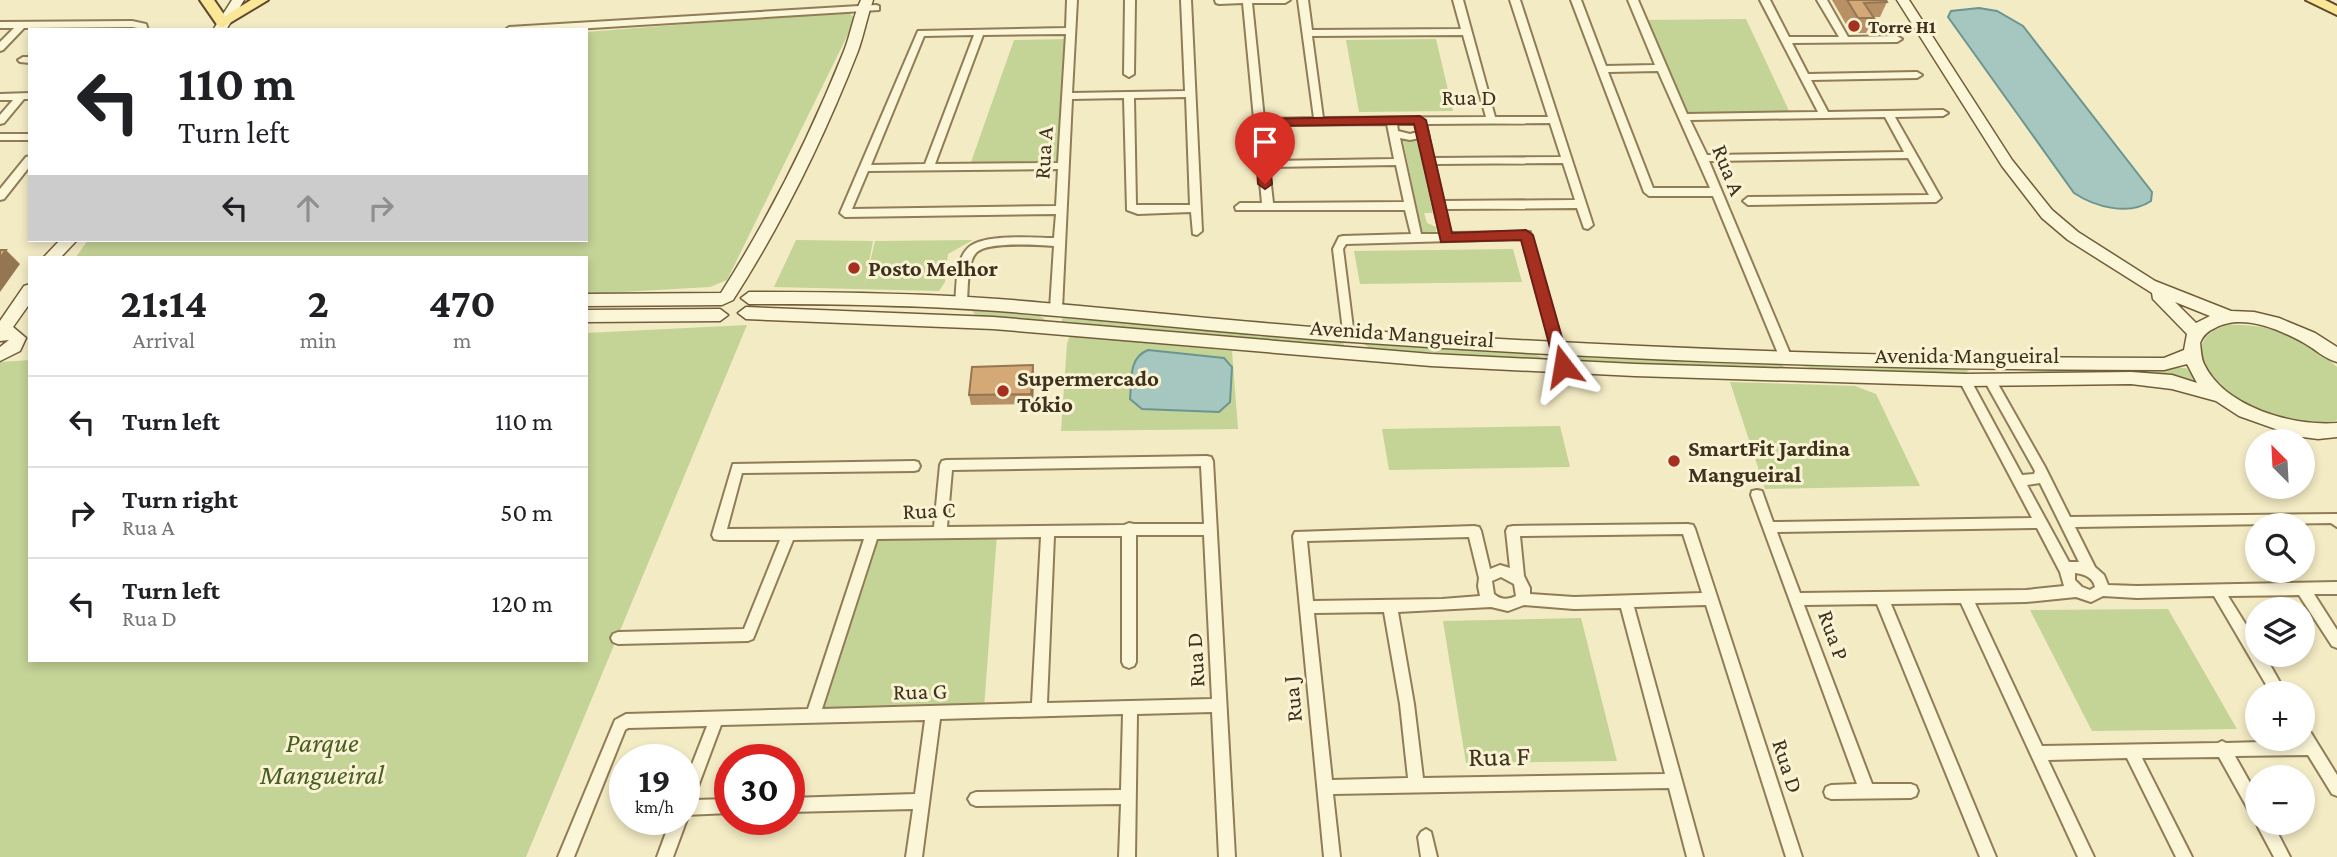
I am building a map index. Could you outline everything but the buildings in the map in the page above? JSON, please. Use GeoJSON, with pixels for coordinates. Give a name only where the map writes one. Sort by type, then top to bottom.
{"type":"FeatureCollection","features":[{"type":"Feature","properties":{"kind":"main road"},"geometry":{"type":"LineString","coordinates":[[206,0],[221,26],[261,0]]}},
{"type":"Feature","properties":{"kind":"main road"},"geometry":{"type":"LineString","coordinates":[[2313,0],[2337,11]]}},
{"type":"Feature","properties":{"kind":"street"},"geometry":{"type":"LineString","coordinates":[[221,26],[239,0]]}},
{"type":"Feature","properties":{"kind":"street","name":"Rua A"},"geometry":{"type":"LineString","coordinates":[[1056,309],[1072,0]]}},
{"type":"Feature","properties":{"kind":"street"},"geometry":{"type":"LineString","coordinates":[[1129,74],[1130,0]]}},
{"type":"Feature","properties":{"kind":"street"},"geometry":{"type":"LineString","coordinates":[[1186,0],[1197,231]]}},
{"type":"Feature","properties":{"kind":"street"},"geometry":{"type":"LineString","coordinates":[[1219,1],[1285,0]]}},
{"type":"Feature","properties":{"kind":"street"},"geometry":{"type":"LineString","coordinates":[[1303,0],[1320,122]]}},
{"type":"Feature","properties":{"kind":"street"},"geometry":{"type":"LineString","coordinates":[[1458,0],[1491,119]]}},
{"type":"Feature","properties":{"kind":"street"},"geometry":{"type":"LineString","coordinates":[[1515,0],[1588,225]]}},
{"type":"Feature","properties":{"kind":"street"},"geometry":{"type":"LineString","coordinates":[[1576,0],[1648,192],[1716,192]]}},
{"type":"Feature","properties":{"kind":"street","name":"Rua A"},"geometry":{"type":"LineString","coordinates":[[1633,0],[1703,158],[1785,356]]}},
{"type":"Feature","properties":{"kind":"street"},"geometry":{"type":"LineString","coordinates":[[1765,0],[1825,115]]}},
{"type":"Feature","properties":{"kind":"street"},"geometry":{"type":"LineString","coordinates":[[1822,0],[1845,39]]}},
{"type":"Feature","properties":{"kind":"street"},"geometry":{"type":"LineString","coordinates":[[1903,0],[2026,189],[2048,214],[2073,236],[2149,285],[2230,317]]}},
{"type":"Feature","properties":{"kind":"street"},"geometry":{"type":"LineString","coordinates":[[1247,1],[1268,207]]}},
{"type":"Feature","properties":{"kind":"street"},"geometry":{"type":"LineString","coordinates":[[537,28],[871,4],[866,26],[856,39],[816,132],[751,262],[735,303]]}},
{"type":"Feature","properties":{"kind":"street"},"geometry":{"type":"LineString","coordinates":[[0,25],[142,27]]}},
{"type":"Feature","properties":{"kind":"street"},"geometry":{"type":"LineString","coordinates":[[0,48],[21,25]]}},
{"type":"Feature","properties":{"kind":"street"},"geometry":{"type":"LineString","coordinates":[[1060,210],[845,213],[921,33],[1071,31]]}},
{"type":"Feature","properties":{"kind":"street"},"geometry":{"type":"LineString","coordinates":[[1308,33],[1467,32]]}},
{"type":"Feature","properties":{"kind":"street"},"geometry":{"type":"LineString","coordinates":[[929,167],[978,33]]}},
{"type":"Feature","properties":{"kind":"street"},"geometry":{"type":"LineString","coordinates":[[1787,40],[1897,39]]}},
{"type":"Feature","properties":{"kind":"street"},"geometry":{"type":"LineString","coordinates":[[1602,69],[1661,68]]}},
{"type":"Feature","properties":{"kind":"street"},"geometry":{"type":"LineString","coordinates":[[1805,77],[1917,75]]}},
{"type":"Feature","properties":{"kind":"street"},"geometry":{"type":"LineString","coordinates":[[1068,96],[1190,94]]}},
{"type":"Feature","properties":{"kind":"street"},"geometry":{"type":"LineString","coordinates":[[1129,95],[1131,207],[1138,210],[1196,208]]}},
{"type":"Feature","properties":{"kind":"street"},"geometry":{"type":"LineString","coordinates":[[0,97],[25,96]]}},
{"type":"Feature","properties":{"kind":"street"},"geometry":{"type":"LineString","coordinates":[[0,121],[25,96]]}},
{"type":"Feature","properties":{"kind":"street"},"geometry":{"type":"LineString","coordinates":[[1684,117],[1943,113]]}},
{"type":"Feature","properties":{"kind":"street"},"geometry":{"type":"LineString","coordinates":[[1748,201],[1936,198],[1888,114]]}},
{"type":"Feature","properties":{"kind":"street"},"geometry":{"type":"LineString","coordinates":[[1391,120],[1417,239]]}},
{"type":"Feature","properties":{"kind":"street"},"geometry":{"type":"LineString","coordinates":[[1420,120],[1446,238]]}},
{"type":"Feature","properties":{"kind":"street","name":"Rua D"},"geometry":{"type":"LineString","coordinates":[[1259,122],[1553,120]]}},
{"type":"Feature","properties":{"kind":"street"},"geometry":{"type":"LineString","coordinates":[[1395,133],[1410,137],[1422,134]]}},
{"type":"Feature","properties":{"kind":"street"},"geometry":{"type":"LineString","coordinates":[[0,137],[28,137]]}},
{"type":"Feature","properties":{"kind":"street"},"geometry":{"type":"LineString","coordinates":[[1703,158],[1910,155]]}},
{"type":"Feature","properties":{"kind":"street"},"geometry":{"type":"LineString","coordinates":[[1429,161],[1566,160]]}},
{"type":"Feature","properties":{"kind":"street"},"geometry":{"type":"LineString","coordinates":[[0,196],[28,161]]}},
{"type":"Feature","properties":{"kind":"street"},"geometry":{"type":"LineString","coordinates":[[1262,164],[1401,162]]}},
{"type":"Feature","properties":{"kind":"street"},"geometry":{"type":"LineString","coordinates":[[863,168],[1063,166]]}},
{"type":"Feature","properties":{"kind":"street"},"geometry":{"type":"LineString","coordinates":[[1440,205],[1580,204]]}},
{"type":"Feature","properties":{"kind":"street"},"geometry":{"type":"LineString","coordinates":[[1240,207],[1409,206]]}},
{"type":"Feature","properties":{"kind":"street"},"geometry":{"type":"LineString","coordinates":[[1348,336],[1338,249],[1345,239],[1526,235],[1563,366]]}},
{"type":"Feature","properties":{"kind":"street"},"geometry":{"type":"LineString","coordinates":[[53,256],[67,242]]}},
{"type":"Feature","properties":{"kind":"street"},"geometry":{"type":"LineString","coordinates":[[961,303],[968,258],[974,249],[988,244],[1058,242]]}},
{"type":"Feature","properties":{"kind":"street"},"geometry":{"type":"LineString","coordinates":[[2149,285],[2196,332]]}},
{"type":"Feature","properties":{"kind":"street"},"geometry":{"type":"LineString","coordinates":[[12,335],[28,295]]}},
{"type":"Feature","properties":{"kind":"street"},"geometry":{"type":"LineString","coordinates":[[868,316],[866,308],[874,298]]}},
{"type":"Feature","properties":{"kind":"street","name":"Avenida Mangueiral"},"geometry":{"type":"LineString","coordinates":[[588,316],[735,303],[874,298],[1056,309],[1348,336],[1558,348],[1635,362],[1808,376],[1965,380],[2144,379],[2172,382],[2222,396]]}},
{"type":"Feature","properties":{"kind":"street","name":"Avenida Mangueiral"},"geometry":{"type":"LineString","coordinates":[[588,300],[735,303],[868,316],[1127,333],[1431,360],[1563,366],[1785,356],[2006,364],[2164,364],[2179,361],[2192,353]]}},
{"type":"Feature","properties":{"kind":"street"},"geometry":{"type":"LineString","coordinates":[[12,335],[28,312]]}},
{"type":"Feature","properties":{"kind":"street"},"geometry":{"type":"LineString","coordinates":[[1127,333],[1137,327],[1135,317]]}},
{"type":"Feature","properties":{"kind":"street"},"geometry":{"type":"LineString","coordinates":[[2337,356],[2311,338],[2284,325],[2255,318],[2230,317],[2209,322],[2196,332],[2192,353],[2207,382],[2222,396],[2248,413],[2277,426],[2307,432],[2337,430]]}},
{"type":"Feature","properties":{"kind":"street"},"geometry":{"type":"LineString","coordinates":[[1255,345],[1254,336],[1261,328]]}},
{"type":"Feature","properties":{"kind":"street"},"geometry":{"type":"LineString","coordinates":[[3,354],[17,344],[12,335]]}},
{"type":"Feature","properties":{"kind":"street"},"geometry":{"type":"LineString","coordinates":[[3,354],[28,351]]}},
{"type":"Feature","properties":{"kind":"street"},"geometry":{"type":"LineString","coordinates":[[1785,356],[1808,376]]}},
{"type":"Feature","properties":{"kind":"street"},"geometry":{"type":"LineString","coordinates":[[2006,364],[1974,373],[1965,380],[2067,572],[2070,585],[2077,591],[2091,596],[2102,590],[2137,592],[2337,588]]}},
{"type":"Feature","properties":{"kind":"street"},"geometry":{"type":"LineString","coordinates":[[1990,380],[2041,471],[2090,570],[2102,583],[2102,590]]}},
{"type":"Feature","properties":{"kind":"street","name":"Rua D"},"geometry":{"type":"LineString","coordinates":[[940,530],[946,465],[1207,461],[1227,857]]}},
{"type":"Feature","properties":{"kind":"street","name":"Rua C"},"geometry":{"type":"LineString","coordinates":[[914,466],[737,468],[719,536],[940,530],[1210,528]]}},
{"type":"Feature","properties":{"kind":"street"},"geometry":{"type":"LineString","coordinates":[[2018,481],[2034,481],[2039,478],[2041,471]]}},
{"type":"Feature","properties":{"kind":"street","name":"Rua P"},"geometry":{"type":"LineString","coordinates":[[1757,495],[1867,792]]}},
{"type":"Feature","properties":{"kind":"street"},"geometry":{"type":"LineString","coordinates":[[2067,522],[2335,520]]}},
{"type":"Feature","properties":{"kind":"street"},"geometry":{"type":"LineString","coordinates":[[1769,527],[2041,523]]}},
{"type":"Feature","properties":{"kind":"street"},"geometry":{"type":"LineString","coordinates":[[1129,528],[1129,663]]}},
{"type":"Feature","properties":{"kind":"street","name":"Rua D"},"geometry":{"type":"LineString","coordinates":[[1517,578],[1513,531],[1688,529],[1794,857]]}},
{"type":"Feature","properties":{"kind":"street"},"geometry":{"type":"LineString","coordinates":[[1039,710],[1048,530]]}},
{"type":"Feature","properties":{"kind":"street"},"geometry":{"type":"LineString","coordinates":[[1300,536],[1474,531],[1486,578],[1483,586],[1485,594],[1492,601],[1504,606],[1514,605],[1521,599],[1524,592],[1517,578],[1500,571],[1486,578]]}},
{"type":"Feature","properties":{"kind":"street"},"geometry":{"type":"LineString","coordinates":[[813,715],[872,533]]}},
{"type":"Feature","properties":{"kind":"street"},"geometry":{"type":"LineString","coordinates":[[618,638],[748,635],[789,534]]}},
{"type":"Feature","properties":{"kind":"street","name":"Rua J"},"geometry":{"type":"LineString","coordinates":[[1300,536],[1332,857]]}},
{"type":"Feature","properties":{"kind":"street"},"geometry":{"type":"LineString","coordinates":[[2067,572],[2072,568],[2090,570]]}},
{"type":"Feature","properties":{"kind":"street"},"geometry":{"type":"LineString","coordinates":[[2217,589],[2272,681]]}},
{"type":"Feature","properties":{"kind":"street"},"geometry":{"type":"LineString","coordinates":[[2302,589],[2337,642]]}},
{"type":"Feature","properties":{"kind":"street"},"geometry":{"type":"LineString","coordinates":[[1797,599],[1966,598],[2056,595],[2077,591]]}},
{"type":"Feature","properties":{"kind":"street"},"geometry":{"type":"LineString","coordinates":[[1966,598],[2086,857]]}},
{"type":"Feature","properties":{"kind":"street"},"geometry":{"type":"LineString","coordinates":[[1521,599],[1626,602],[1709,599]]}},
{"type":"Feature","properties":{"kind":"street"},"geometry":{"type":"LineString","coordinates":[[1882,599],[1988,857]]}},
{"type":"Feature","properties":{"kind":"street"},"geometry":{"type":"LineString","coordinates":[[1307,607],[1492,601]]}},
{"type":"Feature","properties":{"kind":"street"},"geometry":{"type":"LineString","coordinates":[[1626,602],[1695,857]]}},
{"type":"Feature","properties":{"kind":"street"},"geometry":{"type":"LineString","coordinates":[[1390,606],[1407,704],[1416,784]]}},
{"type":"Feature","properties":{"kind":"street","name":"Rua G"},"geometry":{"type":"LineString","coordinates":[[566,857],[622,722],[1219,705]]}},
{"type":"Feature","properties":{"kind":"street"},"geometry":{"type":"LineString","coordinates":[[1128,857],[1130,709]]}},
{"type":"Feature","properties":{"kind":"street"},"geometry":{"type":"LineString","coordinates":[[914,857],[933,715]]}},
{"type":"Feature","properties":{"kind":"street"},"geometry":{"type":"LineString","coordinates":[[700,763],[716,720]]}},
{"type":"Feature","properties":{"kind":"street"},"geometry":{"type":"LineString","coordinates":[[2221,748],[2245,790]]}},
{"type":"Feature","properties":{"kind":"street"},"geometry":{"type":"LineString","coordinates":[[2038,753],[2245,748]]}},
{"type":"Feature","properties":{"kind":"street"},"geometry":{"type":"LineString","coordinates":[[2130,750],[2184,857]]}},
{"type":"Feature","properties":{"kind":"street"},"geometry":{"type":"LineString","coordinates":[[2314,751],[2337,789]]}},
{"type":"Feature","properties":{"kind":"street","name":"Rua F"},"geometry":{"type":"LineString","coordinates":[[1325,787],[1675,781]]}},
{"type":"Feature","properties":{"kind":"street"},"geometry":{"type":"LineString","coordinates":[[1831,792],[1911,791]]}},
{"type":"Feature","properties":{"kind":"street"},"geometry":{"type":"LineString","coordinates":[[976,799],[1128,797]]}},
{"type":"Feature","properties":{"kind":"street"},"geometry":{"type":"LineString","coordinates":[[805,805],[920,801]]}},
{"type":"Feature","properties":{"kind":"street"},"geometry":{"type":"LineString","coordinates":[[665,857],[673,835]]}},
{"type":"Feature","properties":{"kind":"street"},"geometry":{"type":"LineString","coordinates":[[2270,835],[2282,857]]}},
{"type":"Feature","properties":{"kind":"street"},"geometry":{"type":"LineString","coordinates":[[1426,837],[1429,857]]}},
{"type":"Feature","properties":{"kind":"green space"},"geometry":{"type":"Polygon","coordinates":[[[847,12],[856,18],[727,280],[710,287],[588,294],[588,256],[77,256],[87,242],[588,242],[588,32],[847,12]]]}},
{"type":"Feature","properties":{"kind":"green space"},"geometry":{"type":"Polygon","coordinates":[[[1746,19],[1790,113],[1686,113],[1645,20],[1746,19]]]}},
{"type":"Feature","properties":{"kind":"green space"},"geometry":{"type":"Polygon","coordinates":[[[1068,39],[1061,160],[1055,164],[970,165],[1014,40],[1068,39]]]}},
{"type":"Feature","properties":{"kind":"green space"},"geometry":{"type":"Polygon","coordinates":[[[1436,39],[1453,111],[1359,112],[1346,40],[1436,39]]]}},
{"type":"Feature","properties":{"kind":"green space"},"geometry":{"type":"Polygon","coordinates":[[[1403,140],[1417,140],[1433,213],[1424,213],[1427,223],[1436,227],[1436,232],[1422,232],[1403,140]]]}},
{"type":"Feature","properties":{"kind":"green space"},"geometry":{"type":"Polygon","coordinates":[[[796,240],[873,241],[864,288],[875,241],[973,240],[948,254],[945,282],[939,291],[774,287],[796,240]]]}},
{"type":"Feature","properties":{"kind":"green space"},"geometry":{"type":"Polygon","coordinates":[[[1513,249],[1522,282],[1360,284],[1354,251],[1513,249]]]}},
{"type":"Feature","properties":{"kind":"green space"},"geometry":{"type":"Polygon","coordinates":[[[971,309],[1035,313],[1046,320],[976,316],[971,309]]]}},
{"type":"Feature","properties":{"kind":"green space"},"geometry":{"type":"Polygon","coordinates":[[[1062,315],[1343,340],[1344,347],[1062,322],[1062,315]]]}},
{"type":"Feature","properties":{"kind":"green space","name":"Parque Mangueiral"},"geometry":{"type":"Polygon","coordinates":[[[747,325],[526,857],[0,857],[0,362],[28,360],[28,662],[588,662],[588,333],[747,325]]]}},
{"type":"Feature","properties":{"kind":"green space"},"geometry":{"type":"Polygon","coordinates":[[[2228,325],[2259,327],[2287,334],[2313,348],[2337,367],[2337,420],[2312,425],[2284,420],[2255,409],[2229,392],[2210,373],[2201,354],[2206,337],[2228,325]]]}},
{"type":"Feature","properties":{"kind":"green space"},"geometry":{"type":"Polygon","coordinates":[[[1070,335],[1232,351],[1238,429],[1061,431],[1067,344],[1070,335]]]}},
{"type":"Feature","properties":{"kind":"green space"},"geometry":{"type":"Polygon","coordinates":[[[1361,342],[1535,354],[1548,360],[1371,349],[1361,342]]]}},
{"type":"Feature","properties":{"kind":"green space"},"geometry":{"type":"Polygon","coordinates":[[[1570,356],[1781,365],[1795,372],[1571,362],[1570,356]]]}},
{"type":"Feature","properties":{"kind":"green space"},"geometry":{"type":"Polygon","coordinates":[[[1797,365],[1972,368],[1964,374],[1895,374],[1797,365]]]}},
{"type":"Feature","properties":{"kind":"green space"},"geometry":{"type":"Polygon","coordinates":[[[2102,368],[2186,368],[2202,385],[1978,374],[2102,368]]]}},
{"type":"Feature","properties":{"kind":"green space"},"geometry":{"type":"Polygon","coordinates":[[[1730,382],[1855,386],[1876,394],[1920,486],[1765,489],[1730,382]]]}},
{"type":"Feature","properties":{"kind":"green space"},"geometry":{"type":"Polygon","coordinates":[[[1560,426],[1570,467],[1389,470],[1382,429],[1560,426]]]}},
{"type":"Feature","properties":{"kind":"green space"},"geometry":{"type":"Polygon","coordinates":[[[997,534],[984,708],[825,711],[819,703],[872,541],[881,536],[997,534]]]}},
{"type":"Feature","properties":{"kind":"green space"},"geometry":{"type":"Polygon","coordinates":[[[2168,609],[2237,729],[2092,731],[2030,610],[2168,609]]]}},
{"type":"Feature","properties":{"kind":"green space"},"geometry":{"type":"Polygon","coordinates":[[[1581,618],[1617,761],[1466,763],[1443,621],[1581,618]]]}},
{"type":"Feature","properties":{"kind":"water"},"geometry":{"type":"Polygon","coordinates":[[[1979,8],[1997,11],[2023,26],[2152,192],[2151,201],[2133,208],[2112,208],[2074,193],[1948,17],[1951,11],[1979,8]]]}},
{"type":"Feature","properties":{"kind":"water"},"geometry":{"type":"Polygon","coordinates":[[[1148,350],[1224,358],[1232,367],[1230,402],[1219,412],[1142,409],[1130,399],[1131,377],[1137,358],[1148,350]]]}},
{"type":"Feature","properties":{"kind":"place","name":"Torre H1"},"geometry":{"type":"Point","coordinates":[1854,26]}},
{"type":"Feature","properties":{"kind":"place","name":"Posto Melhor"},"geometry":{"type":"Point","coordinates":[854,268]}},
{"type":"Feature","properties":{"kind":"place","name":"Supermercado Tókio"},"geometry":{"type":"Point","coordinates":[1003,391]}},
{"type":"Feature","properties":{"kind":"place","name":"SmartFit Jardina Mangueiral"},"geometry":{"type":"Point","coordinates":[1674,461]}},
{"type":"Feature","properties":{"kind":"route"},"geometry":{"type":"LineString","coordinates":[[1265,184],[1259,122],[1420,120],[1446,238],[1526,235],[1563,366]]}}]}
